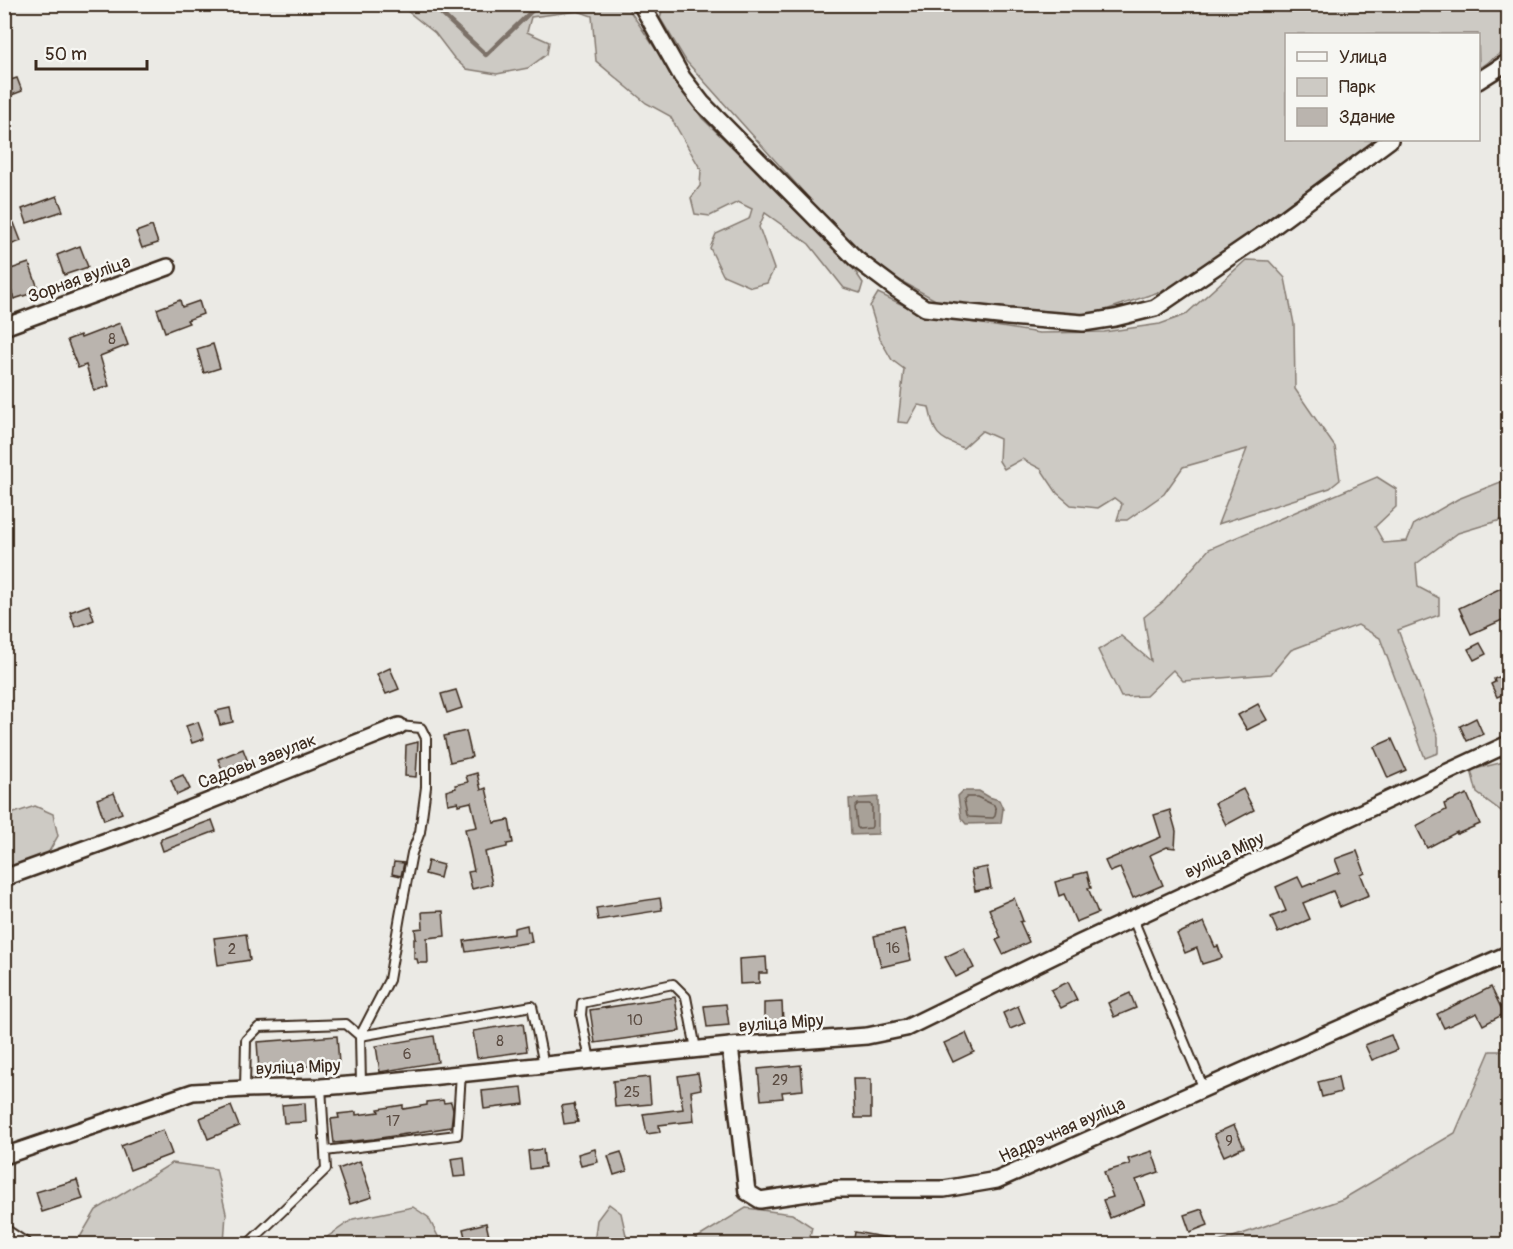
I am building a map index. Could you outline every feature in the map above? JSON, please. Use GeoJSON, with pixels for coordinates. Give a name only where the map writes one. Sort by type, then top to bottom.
{"type":"FeatureCollection","features":[{"type":"Feature","properties":{"kind":"street"},"geometry":{"type":"LineString","coordinates":[[641,4],[682,77],[702,103],[856,259],[925,308],[1083,323],[1155,308],[1265,233],[1389,141]]}},
{"type":"Feature","properties":{"kind":"street"},"geometry":{"type":"LineString","coordinates":[[1480,80],[1509,62]]}},
{"type":"Feature","properties":{"kind":"street","name":"Зорная вуліца"},"geometry":{"type":"LineString","coordinates":[[4,327],[168,267]]}},
{"type":"Feature","properties":{"kind":"street","name":"Садовы завулак"},"geometry":{"type":"LineString","coordinates":[[4,878],[131,832],[399,726]]}},
{"type":"Feature","properties":{"kind":"street","name":"вуліца Міру"},"geometry":{"type":"LineString","coordinates":[[4,1156],[193,1092],[361,1084],[696,1049],[867,1036],[906,1028],[1070,948],[1509,744]]}},
{"type":"Feature","properties":{"kind":"street","name":"Надрэчная вуліца"},"geometry":{"type":"LineString","coordinates":[[730,1046],[747,1192],[760,1200],[836,1189],[944,1189],[997,1180],[1509,954]]}},
{"type":"Feature","properties":{"kind":"lane"},"geometry":{"type":"LineString","coordinates":[[361,1084],[360,1036],[389,980],[412,853],[420,832],[426,787],[426,738],[421,728],[399,726]]}},
{"type":"Feature","properties":{"kind":"lane"},"geometry":{"type":"LineString","coordinates":[[1132,919],[1204,1089]]}},
{"type":"Feature","properties":{"kind":"lane"},"geometry":{"type":"LineString","coordinates":[[590,1060],[581,1015],[582,1003],[673,984],[686,997],[696,1049]]}},
{"type":"Feature","properties":{"kind":"lane"},"geometry":{"type":"LineString","coordinates":[[360,1036],[532,1006],[544,1065]]}},
{"type":"Feature","properties":{"kind":"lane"},"geometry":{"type":"LineString","coordinates":[[246,1089],[246,1040],[259,1027],[346,1024],[360,1036]]}},
{"type":"Feature","properties":{"kind":"lane"},"geometry":{"type":"LineString","coordinates":[[325,1151],[457,1135],[461,1073]]}},
{"type":"Feature","properties":{"kind":"lane"},"geometry":{"type":"LineString","coordinates":[[248,1245],[326,1169],[321,1087]]}},
{"type":"Feature","properties":{"kind":"lane"},"geometry":{"type":"LineString","coordinates":[[4,1228],[28,1245]]}},
{"type":"Feature","properties":{"kind":"green space"},"geometry":{"type":"Polygon","coordinates":[[[664,4],[1508,4],[1508,48],[1480,67],[1480,33],[1285,33],[1285,141],[1374,141],[1179,285],[1091,315],[939,302],[865,261],[686,61],[660,18],[664,4]]]}},
{"type":"Feature","properties":{"kind":"green space"},"geometry":{"type":"Polygon","coordinates":[[[404,5],[626,5],[702,118],[844,255],[863,283],[860,293],[844,288],[809,244],[765,213],[759,227],[774,269],[767,283],[751,287],[723,275],[710,248],[716,234],[749,219],[752,209],[738,202],[710,216],[695,214],[691,198],[700,186],[701,170],[670,116],[646,103],[596,61],[592,16],[578,11],[531,17],[527,32],[549,42],[547,54],[528,68],[497,74],[466,69],[454,58],[435,33],[406,10],[404,5]]]}},
{"type":"Feature","properties":{"kind":"green space"},"geometry":{"type":"Polygon","coordinates":[[[1246,260],[1269,261],[1285,278],[1294,324],[1295,389],[1335,447],[1340,480],[1330,488],[1218,524],[1247,449],[1183,467],[1164,494],[1127,520],[1117,520],[1122,504],[1114,498],[1098,508],[1071,505],[1057,493],[1041,469],[1022,459],[1004,469],[999,461],[1000,439],[982,431],[963,448],[947,441],[935,430],[929,407],[918,405],[908,423],[898,422],[904,369],[892,360],[880,339],[870,306],[878,293],[903,305],[969,322],[1039,333],[1104,332],[1160,324],[1185,315],[1246,260]]]}},
{"type":"Feature","properties":{"kind":"green space"},"geometry":{"type":"Polygon","coordinates":[[[1377,477],[1396,489],[1396,507],[1375,527],[1384,543],[1407,541],[1414,524],[1458,499],[1508,479],[1508,518],[1458,533],[1416,564],[1418,587],[1439,598],[1439,615],[1398,630],[1438,737],[1438,753],[1425,758],[1380,638],[1358,625],[1291,650],[1271,674],[1183,681],[1173,670],[1146,696],[1121,697],[1098,650],[1121,636],[1151,661],[1144,617],[1164,601],[1209,549],[1377,477]]]}},
{"type":"Feature","properties":{"kind":"green space"},"geometry":{"type":"Polygon","coordinates":[[[1508,761],[1508,816],[1477,793],[1471,770],[1508,761]]]}},
{"type":"Feature","properties":{"kind":"green space"},"geometry":{"type":"Polygon","coordinates":[[[35,806],[53,814],[58,836],[47,855],[5,868],[5,816],[35,806]]]}},
{"type":"Feature","properties":{"kind":"green space"},"geometry":{"type":"Polygon","coordinates":[[[1490,1051],[1508,1051],[1508,1244],[1213,1244],[1343,1199],[1455,1133],[1490,1051]]]}},
{"type":"Feature","properties":{"kind":"green space"},"geometry":{"type":"Polygon","coordinates":[[[172,1163],[216,1169],[226,1213],[224,1244],[76,1244],[96,1210],[172,1163]]]}},
{"type":"Feature","properties":{"kind":"green space"},"geometry":{"type":"Polygon","coordinates":[[[5,1196],[7,1196],[13,1244],[5,1244],[5,1196]]]}},
{"type":"Feature","properties":{"kind":"green space"},"geometry":{"type":"Polygon","coordinates":[[[609,1204],[621,1213],[628,1244],[594,1244],[597,1220],[609,1204]]]}},
{"type":"Feature","properties":{"kind":"green space"},"geometry":{"type":"Polygon","coordinates":[[[413,1207],[428,1217],[442,1244],[325,1244],[326,1238],[353,1219],[413,1207]]]}},
{"type":"Feature","properties":{"kind":"green space"},"geometry":{"type":"Polygon","coordinates":[[[746,1208],[792,1214],[812,1227],[808,1244],[687,1244],[746,1208]]]}},
{"type":"Feature","properties":{"kind":"water"},"geometry":{"type":"Polygon","coordinates":[[[963,791],[979,791],[999,800],[1003,809],[1001,823],[966,824],[961,818],[958,796],[963,791]]]}},
{"type":"Feature","properties":{"kind":"water"},"geometry":{"type":"Polygon","coordinates":[[[878,797],[878,834],[851,835],[849,799],[878,797]]]}},
{"type":"Feature","properties":{"kind":"building"},"geometry":{"type":"Polygon","coordinates":[[[17,78],[22,91],[4,98],[4,82],[17,78]]]}},
{"type":"Feature","properties":{"kind":"building"},"geometry":{"type":"Polygon","coordinates":[[[57,196],[63,211],[27,223],[22,209],[57,196]]]}},
{"type":"Feature","properties":{"kind":"building"},"geometry":{"type":"Polygon","coordinates":[[[14,223],[21,241],[4,247],[4,227],[14,223]]]}},
{"type":"Feature","properties":{"kind":"building"},"geometry":{"type":"Polygon","coordinates":[[[152,226],[158,243],[142,248],[136,232],[152,226]]]}},
{"type":"Feature","properties":{"kind":"building"},"geometry":{"type":"Polygon","coordinates":[[[80,246],[88,267],[64,275],[57,255],[80,246]]]}},
{"type":"Feature","properties":{"kind":"building"},"geometry":{"type":"Polygon","coordinates":[[[29,263],[39,291],[14,299],[12,292],[8,292],[5,284],[8,280],[5,271],[29,263]]]}},
{"type":"Feature","properties":{"kind":"building"},"geometry":{"type":"Polygon","coordinates":[[[180,300],[182,307],[199,301],[203,314],[187,320],[189,323],[165,332],[157,309],[180,300]]]}},
{"type":"Feature","properties":{"kind":"building"},"geometry":{"type":"Polygon","coordinates":[[[120,323],[128,345],[100,356],[109,386],[94,391],[86,365],[78,368],[67,340],[80,335],[81,338],[120,323]]]}},
{"type":"Feature","properties":{"kind":"building"},"geometry":{"type":"Polygon","coordinates":[[[213,344],[220,368],[204,373],[197,349],[213,344]]]}},
{"type":"Feature","properties":{"kind":"building"},"geometry":{"type":"Polygon","coordinates":[[[1501,588],[1509,603],[1509,617],[1471,634],[1459,608],[1501,588]]]}},
{"type":"Feature","properties":{"kind":"building"},"geometry":{"type":"Polygon","coordinates":[[[89,605],[94,620],[75,627],[70,612],[89,605]]]}},
{"type":"Feature","properties":{"kind":"building"},"geometry":{"type":"Polygon","coordinates":[[[1480,643],[1486,654],[1474,660],[1468,649],[1480,643]]]}},
{"type":"Feature","properties":{"kind":"building"},"geometry":{"type":"Polygon","coordinates":[[[390,668],[399,689],[386,694],[377,674],[390,668]]]}},
{"type":"Feature","properties":{"kind":"building"},"geometry":{"type":"Polygon","coordinates":[[[1509,673],[1509,692],[1497,697],[1491,684],[1495,682],[1494,679],[1509,673]]]}},
{"type":"Feature","properties":{"kind":"building"},"geometry":{"type":"Polygon","coordinates":[[[456,690],[462,708],[447,713],[441,694],[456,690]]]}},
{"type":"Feature","properties":{"kind":"building"},"geometry":{"type":"Polygon","coordinates":[[[1258,704],[1267,720],[1247,730],[1238,715],[1258,704]]]}},
{"type":"Feature","properties":{"kind":"building"},"geometry":{"type":"Polygon","coordinates":[[[230,708],[233,722],[220,725],[216,711],[230,708]]]}},
{"type":"Feature","properties":{"kind":"building"},"geometry":{"type":"Polygon","coordinates":[[[1476,718],[1483,734],[1467,741],[1460,726],[1476,718]]]}},
{"type":"Feature","properties":{"kind":"building"},"geometry":{"type":"Polygon","coordinates":[[[198,722],[204,739],[192,743],[186,726],[198,722]]]}},
{"type":"Feature","properties":{"kind":"building"},"geometry":{"type":"Polygon","coordinates":[[[466,731],[472,757],[450,762],[444,736],[466,731]]]}},
{"type":"Feature","properties":{"kind":"building"},"geometry":{"type":"Polygon","coordinates":[[[1392,739],[1406,770],[1388,778],[1374,747],[1392,739]]]}},
{"type":"Feature","properties":{"kind":"building"},"geometry":{"type":"Polygon","coordinates":[[[418,742],[416,777],[405,776],[406,745],[418,742]]]}},
{"type":"Feature","properties":{"kind":"building"},"geometry":{"type":"Polygon","coordinates":[[[243,749],[250,767],[225,777],[218,759],[243,749]]]}},
{"type":"Feature","properties":{"kind":"building"},"geometry":{"type":"Polygon","coordinates":[[[477,773],[481,790],[486,788],[494,823],[509,820],[513,843],[507,844],[507,847],[485,852],[492,884],[472,889],[468,872],[474,871],[465,829],[477,827],[471,802],[458,805],[458,802],[448,804],[446,791],[456,788],[455,785],[468,782],[466,776],[477,773]]]}},
{"type":"Feature","properties":{"kind":"building"},"geometry":{"type":"Polygon","coordinates":[[[183,775],[190,789],[177,795],[171,780],[183,775]]]}},
{"type":"Feature","properties":{"kind":"building"},"geometry":{"type":"Polygon","coordinates":[[[1243,789],[1254,810],[1226,825],[1215,803],[1243,789]]]}},
{"type":"Feature","properties":{"kind":"building"},"geometry":{"type":"Polygon","coordinates":[[[114,793],[122,813],[104,820],[97,799],[114,793]]]}},
{"type":"Feature","properties":{"kind":"building"},"geometry":{"type":"Polygon","coordinates":[[[1467,794],[1480,824],[1457,834],[1457,832],[1427,848],[1416,826],[1446,810],[1444,804],[1467,794]]]}},
{"type":"Feature","properties":{"kind":"building"},"geometry":{"type":"Polygon","coordinates":[[[1170,810],[1176,831],[1175,848],[1167,847],[1150,855],[1163,885],[1133,898],[1120,868],[1110,872],[1105,861],[1161,837],[1154,815],[1170,810]]]}},
{"type":"Feature","properties":{"kind":"building"},"geometry":{"type":"Polygon","coordinates":[[[212,820],[216,831],[163,851],[161,839],[212,820]]]}},
{"type":"Feature","properties":{"kind":"building"},"geometry":{"type":"Polygon","coordinates":[[[1357,851],[1365,873],[1361,875],[1369,895],[1340,907],[1333,891],[1303,903],[1310,919],[1278,933],[1271,917],[1286,911],[1276,887],[1298,877],[1303,887],[1340,872],[1335,859],[1357,851]]]}},
{"type":"Feature","properties":{"kind":"building"},"geometry":{"type":"Polygon","coordinates":[[[428,861],[443,865],[440,878],[425,874],[428,861]]]}},
{"type":"Feature","properties":{"kind":"building"},"geometry":{"type":"Polygon","coordinates":[[[394,862],[404,863],[401,876],[392,874],[394,862]]]}},
{"type":"Feature","properties":{"kind":"building"},"geometry":{"type":"Polygon","coordinates":[[[987,867],[991,888],[975,891],[971,870],[987,867]]]}},
{"type":"Feature","properties":{"kind":"building"},"geometry":{"type":"Polygon","coordinates":[[[1087,872],[1091,888],[1088,888],[1098,913],[1076,922],[1064,894],[1059,896],[1055,882],[1087,872]]]}},
{"type":"Feature","properties":{"kind":"building"},"geometry":{"type":"Polygon","coordinates":[[[660,898],[662,910],[598,920],[596,908],[660,898]]]}},
{"type":"Feature","properties":{"kind":"building"},"geometry":{"type":"Polygon","coordinates":[[[1014,898],[1023,921],[1020,922],[1029,942],[1003,954],[996,940],[1001,938],[989,909],[1014,898]]]}},
{"type":"Feature","properties":{"kind":"building"},"geometry":{"type":"Polygon","coordinates":[[[443,911],[445,936],[427,938],[428,963],[418,963],[417,959],[414,959],[414,939],[416,939],[415,929],[423,928],[422,912],[443,911]]]}},
{"type":"Feature","properties":{"kind":"building"},"geometry":{"type":"Polygon","coordinates":[[[1204,922],[1222,958],[1202,964],[1197,948],[1185,953],[1177,934],[1204,922]]]}},
{"type":"Feature","properties":{"kind":"building"},"geometry":{"type":"Polygon","coordinates":[[[527,925],[532,942],[466,952],[464,941],[514,934],[514,928],[527,925]]]}},
{"type":"Feature","properties":{"kind":"building"},"geometry":{"type":"Polygon","coordinates":[[[904,929],[911,960],[881,967],[874,936],[904,929]]]}},
{"type":"Feature","properties":{"kind":"building"},"geometry":{"type":"Polygon","coordinates":[[[246,934],[250,960],[218,965],[214,938],[246,934]]]}},
{"type":"Feature","properties":{"kind":"building"},"geometry":{"type":"Polygon","coordinates":[[[964,948],[974,968],[956,977],[945,957],[964,948]]]}},
{"type":"Feature","properties":{"kind":"building"},"geometry":{"type":"Polygon","coordinates":[[[766,957],[767,973],[759,973],[759,983],[740,984],[739,959],[766,957]]]}},
{"type":"Feature","properties":{"kind":"building"},"geometry":{"type":"Polygon","coordinates":[[[1068,982],[1077,1000],[1061,1008],[1051,990],[1068,982]]]}},
{"type":"Feature","properties":{"kind":"building"},"geometry":{"type":"Polygon","coordinates":[[[1491,987],[1504,1014],[1483,1025],[1477,1013],[1444,1028],[1437,1014],[1491,987]]]}},
{"type":"Feature","properties":{"kind":"building"},"geometry":{"type":"Polygon","coordinates":[[[1130,993],[1136,1008],[1114,1017],[1108,1003],[1130,993]]]}},
{"type":"Feature","properties":{"kind":"building"},"geometry":{"type":"Polygon","coordinates":[[[675,997],[680,1031],[595,1043],[590,1010],[675,997]]]}},
{"type":"Feature","properties":{"kind":"building"},"geometry":{"type":"Polygon","coordinates":[[[782,1002],[783,1023],[764,1023],[764,1003],[782,1002]]]}},
{"type":"Feature","properties":{"kind":"building"},"geometry":{"type":"Polygon","coordinates":[[[726,1004],[729,1025],[707,1027],[704,1006],[726,1004]]]}},
{"type":"Feature","properties":{"kind":"building"},"geometry":{"type":"Polygon","coordinates":[[[1018,1006],[1025,1023],[1010,1029],[1003,1013],[1018,1006]]]}},
{"type":"Feature","properties":{"kind":"building"},"geometry":{"type":"Polygon","coordinates":[[[523,1023],[527,1051],[477,1058],[473,1031],[523,1023]]]}},
{"type":"Feature","properties":{"kind":"building"},"geometry":{"type":"Polygon","coordinates":[[[966,1033],[974,1052],[953,1062],[944,1043],[966,1033]]]}},
{"type":"Feature","properties":{"kind":"building"},"geometry":{"type":"Polygon","coordinates":[[[1391,1035],[1397,1050],[1372,1060],[1365,1045],[1391,1035]]]}},
{"type":"Feature","properties":{"kind":"building"},"geometry":{"type":"Polygon","coordinates":[[[337,1036],[339,1064],[259,1070],[257,1042],[337,1036]]]}},
{"type":"Feature","properties":{"kind":"building"},"geometry":{"type":"Polygon","coordinates":[[[434,1036],[438,1062],[380,1072],[376,1046],[434,1036]]]}},
{"type":"Feature","properties":{"kind":"building"},"geometry":{"type":"Polygon","coordinates":[[[801,1065],[803,1090],[782,1092],[783,1098],[761,1100],[758,1069],[801,1065]]]}},
{"type":"Feature","properties":{"kind":"building"},"geometry":{"type":"Polygon","coordinates":[[[698,1073],[701,1089],[691,1091],[694,1121],[659,1125],[660,1132],[647,1134],[643,1114],[683,1109],[678,1076],[698,1073]]]}},
{"type":"Feature","properties":{"kind":"building"},"geometry":{"type":"Polygon","coordinates":[[[649,1077],[651,1104],[615,1107],[613,1081],[649,1077]]]}},
{"type":"Feature","properties":{"kind":"building"},"geometry":{"type":"Polygon","coordinates":[[[1338,1077],[1341,1092],[1322,1097],[1318,1082],[1338,1077]]]}},
{"type":"Feature","properties":{"kind":"building"},"geometry":{"type":"Polygon","coordinates":[[[853,1079],[871,1079],[871,1118],[855,1118],[853,1079]]]}},
{"type":"Feature","properties":{"kind":"building"},"geometry":{"type":"Polygon","coordinates":[[[522,1087],[524,1104],[484,1109],[482,1091],[522,1087]]]}},
{"type":"Feature","properties":{"kind":"building"},"geometry":{"type":"Polygon","coordinates":[[[443,1100],[444,1103],[451,1102],[453,1110],[451,1127],[334,1143],[331,1119],[339,1118],[338,1114],[356,1112],[356,1115],[379,1112],[378,1109],[403,1105],[403,1109],[443,1100]]]}},
{"type":"Feature","properties":{"kind":"building"},"geometry":{"type":"Polygon","coordinates":[[[305,1103],[306,1122],[284,1123],[282,1105],[305,1103]]]}},
{"type":"Feature","properties":{"kind":"building"},"geometry":{"type":"Polygon","coordinates":[[[574,1104],[578,1122],[564,1124],[561,1106],[574,1104]]]}},
{"type":"Feature","properties":{"kind":"building"},"geometry":{"type":"Polygon","coordinates":[[[231,1106],[239,1126],[208,1139],[200,1118],[231,1106]]]}},
{"type":"Feature","properties":{"kind":"building"},"geometry":{"type":"Polygon","coordinates":[[[1234,1125],[1244,1147],[1224,1156],[1214,1134],[1234,1125]]]}},
{"type":"Feature","properties":{"kind":"building"},"geometry":{"type":"Polygon","coordinates":[[[163,1130],[172,1154],[130,1170],[121,1146],[163,1130]]]}},
{"type":"Feature","properties":{"kind":"building"},"geometry":{"type":"Polygon","coordinates":[[[543,1149],[545,1167],[530,1169],[528,1151],[543,1149]]]}},
{"type":"Feature","properties":{"kind":"building"},"geometry":{"type":"Polygon","coordinates":[[[595,1149],[598,1162],[581,1166],[578,1154],[595,1149]]]}},
{"type":"Feature","properties":{"kind":"building"},"geometry":{"type":"Polygon","coordinates":[[[1152,1151],[1159,1172],[1136,1180],[1145,1204],[1110,1218],[1103,1200],[1113,1197],[1104,1172],[1130,1164],[1128,1159],[1152,1151]]]}},
{"type":"Feature","properties":{"kind":"building"},"geometry":{"type":"Polygon","coordinates":[[[621,1152],[627,1171],[614,1175],[608,1156],[621,1152]]]}},
{"type":"Feature","properties":{"kind":"building"},"geometry":{"type":"Polygon","coordinates":[[[464,1157],[466,1176],[454,1177],[451,1159],[464,1157]]]}},
{"type":"Feature","properties":{"kind":"building"},"geometry":{"type":"Polygon","coordinates":[[[360,1161],[372,1197],[350,1204],[338,1169],[360,1161]]]}},
{"type":"Feature","properties":{"kind":"building"},"geometry":{"type":"Polygon","coordinates":[[[77,1180],[83,1199],[42,1212],[36,1192],[77,1180]]]}},
{"type":"Feature","properties":{"kind":"building"},"geometry":{"type":"Polygon","coordinates":[[[1202,1209],[1208,1225],[1190,1232],[1184,1215],[1202,1209]]]}},
{"type":"Feature","properties":{"kind":"building"},"geometry":{"type":"Polygon","coordinates":[[[486,1223],[491,1245],[467,1245],[463,1229],[486,1223]]]}},
{"type":"Feature","properties":{"kind":"building"},"geometry":{"type":"Polygon","coordinates":[[[855,1232],[888,1238],[888,1245],[853,1245],[855,1232]]]}},
{"type":"Feature","properties":{"kind":"waterway"},"geometry":{"type":"LineString","coordinates":[[431,4],[486,55],[539,4]]}}]}
